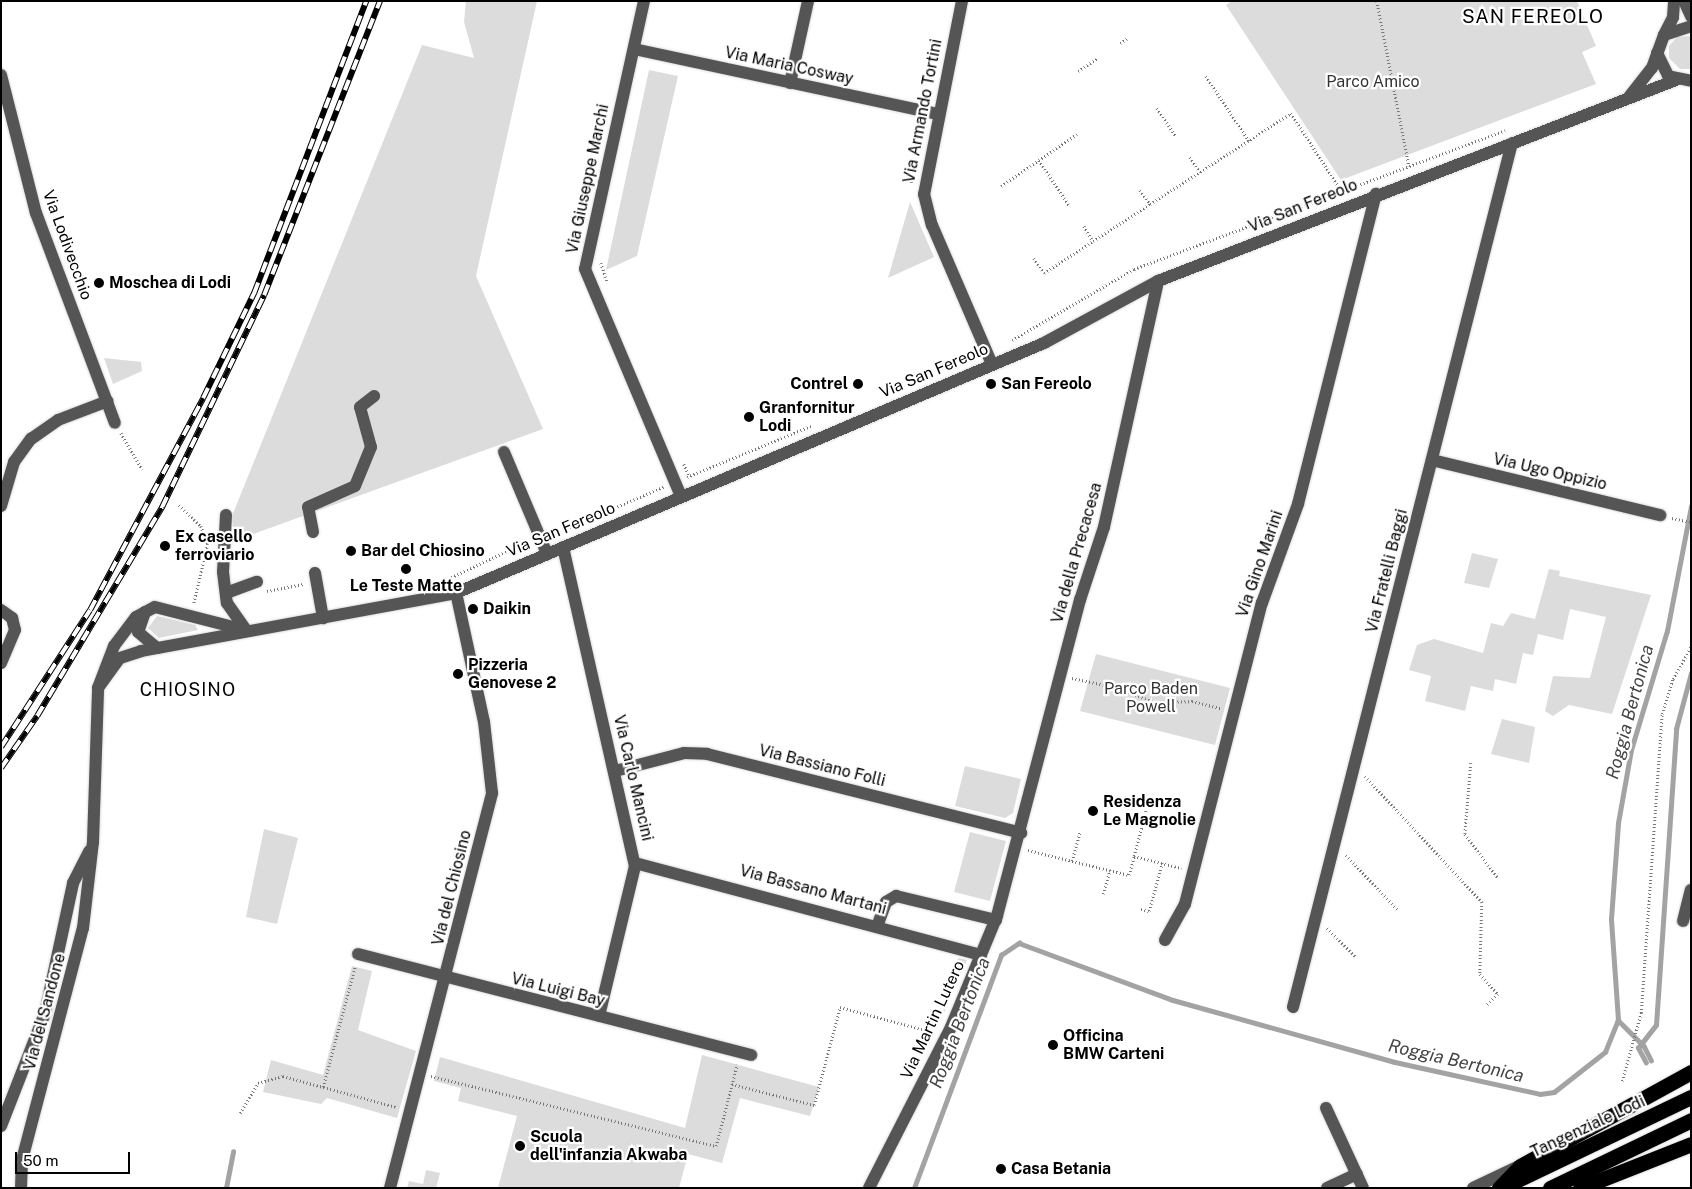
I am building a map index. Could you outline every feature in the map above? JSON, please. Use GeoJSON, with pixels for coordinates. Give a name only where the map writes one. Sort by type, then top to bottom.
{"type":"FeatureCollection","features":[{"type":"Feature","properties":{"kind":"highway"},"geometry":{"type":"LineString","coordinates":[[1500,1188],[1520,1166],[1691,1072]]}},
{"type":"Feature","properties":{"kind":"highway","name":"Tangenziale Lodi"},"geometry":{"type":"LineString","coordinates":[[1500,1188],[1691,1097]]}},
{"type":"Feature","properties":{"kind":"highway"},"geometry":{"type":"LineString","coordinates":[[1550,1188],[1691,1120]]}},
{"type":"Feature","properties":{"kind":"highway"},"geometry":{"type":"LineString","coordinates":[[1580,1188],[1691,1144]]}},
{"type":"Feature","properties":{"kind":"street","name":"Via Giuseppe Marchi"},"geometry":{"type":"LineString","coordinates":[[644,1],[585,269],[681,496]]}},
{"type":"Feature","properties":{"kind":"street"},"geometry":{"type":"LineString","coordinates":[[790,82],[808,1]]}},
{"type":"Feature","properties":{"kind":"street","name":"Via Armando Tortini"},"geometry":{"type":"LineString","coordinates":[[962,1],[925,175],[927,210],[992,364]]}},
{"type":"Feature","properties":{"kind":"street","name":"Via San Fereolo"},"geometry":{"type":"LineString","coordinates":[[1623,101],[1648,75],[1664,34],[1673,18],[1674,1]]}},
{"type":"Feature","properties":{"kind":"street"},"geometry":{"type":"LineString","coordinates":[[1684,1],[1691,16]]}},
{"type":"Feature","properties":{"kind":"street"},"geometry":{"type":"LineString","coordinates":[[1664,34],[1691,26]]}},
{"type":"Feature","properties":{"kind":"street","name":"Via Maria Cosway"},"geometry":{"type":"LineString","coordinates":[[634,49],[937,114]]}},
{"type":"Feature","properties":{"kind":"street"},"geometry":{"type":"LineString","coordinates":[[1657,52],[1662,69],[1676,80]]}},
{"type":"Feature","properties":{"kind":"street","name":"Via Lodivecchio"},"geometry":{"type":"LineString","coordinates":[[1,75],[36,213],[116,423]]}},
{"type":"Feature","properties":{"kind":"street","name":"Via San Fereolo"},"geometry":{"type":"LineString","coordinates":[[98,688],[120,658],[157,648],[456,592],[1044,343],[1158,281],[1350,204],[1676,80],[1691,81]]}},
{"type":"Feature","properties":{"kind":"street","name":"Via Fratelli Baggi"},"geometry":{"type":"LineString","coordinates":[[1293,1007],[1512,143]]}},
{"type":"Feature","properties":{"kind":"street","name":"Via Gino Marini"},"geometry":{"type":"LineString","coordinates":[[1165,940],[1181,914],[1262,603],[1298,504],[1376,194]]}},
{"type":"Feature","properties":{"kind":"street","name":"Via della Precacesa"},"geometry":{"type":"LineString","coordinates":[[1021,833],[1061,676],[1104,527],[1158,281]]}},
{"type":"Feature","properties":{"kind":"street"},"geometry":{"type":"LineString","coordinates":[[313,532],[308,507],[355,486],[371,447],[360,407],[374,396]]}},
{"type":"Feature","properties":{"kind":"street"},"geometry":{"type":"LineString","coordinates":[[1,506],[14,462],[31,439],[58,420],[108,401]]}},
{"type":"Feature","properties":{"kind":"street"},"geometry":{"type":"LineString","coordinates":[[504,452],[547,554]]}},
{"type":"Feature","properties":{"kind":"street","name":"Via Ugo Oppizio"},"geometry":{"type":"LineString","coordinates":[[1432,460],[1660,515]]}},
{"type":"Feature","properties":{"kind":"street"},"geometry":{"type":"LineString","coordinates":[[226,515],[227,603],[246,630]]}},
{"type":"Feature","properties":{"kind":"street","name":"Via Carlo Mancini"},"geometry":{"type":"LineString","coordinates":[[563,547],[635,863],[599,1016]]}},
{"type":"Feature","properties":{"kind":"street"},"geometry":{"type":"LineString","coordinates":[[316,579],[323,618]]}},
{"type":"Feature","properties":{"kind":"street"},"geometry":{"type":"LineString","coordinates":[[226,593],[259,588]]}},
{"type":"Feature","properties":{"kind":"street","name":"Via del Chiosino"},"geometry":{"type":"LineString","coordinates":[[390,1188],[446,978],[493,782],[456,592]]}},
{"type":"Feature","properties":{"kind":"street"},"geometry":{"type":"LineString","coordinates":[[157,648],[138,632],[146,612],[155,607],[192,612],[246,630]]}},
{"type":"Feature","properties":{"kind":"street"},"geometry":{"type":"LineString","coordinates":[[1,610],[12,618],[15,630],[1,663]]}},
{"type":"Feature","properties":{"kind":"street","name":"Via del Sandone"},"geometry":{"type":"LineString","coordinates":[[21,1188],[22,1160],[83,928],[93,842],[98,688],[114,646],[136,617],[146,612]]}},
{"type":"Feature","properties":{"kind":"street","name":"Via Bassiano Folli"},"geometry":{"type":"LineString","coordinates":[[615,771],[684,753],[707,754],[1021,833]]}},
{"type":"Feature","properties":{"kind":"street","name":"Via Martin Lutero"},"geometry":{"type":"LineString","coordinates":[[869,1188],[947,1036],[996,920],[1021,833]]}},
{"type":"Feature","properties":{"kind":"street","name":"Via del Sandone"},"geometry":{"type":"LineString","coordinates":[[1,1126],[45,1013],[73,883],[93,842]]}},
{"type":"Feature","properties":{"kind":"street","name":"Via Bassano Martani"},"geometry":{"type":"LineString","coordinates":[[635,863],[878,924],[981,955]]}},
{"type":"Feature","properties":{"kind":"street"},"geometry":{"type":"LineString","coordinates":[[1683,921],[1691,890]]}},
{"type":"Feature","properties":{"kind":"street"},"geometry":{"type":"LineString","coordinates":[[878,924],[886,902],[896,896],[996,920]]}},
{"type":"Feature","properties":{"kind":"street","name":"Via Luigi Bay"},"geometry":{"type":"LineString","coordinates":[[358,954],[746,1055]]}},
{"type":"Feature","properties":{"kind":"street"},"geometry":{"type":"LineString","coordinates":[[1326,1108],[1363,1188]]}},
{"type":"Feature","properties":{"kind":"street"},"geometry":{"type":"LineString","coordinates":[[1473,1188],[1520,1166]]}},
{"type":"Feature","properties":{"kind":"street"},"geometry":{"type":"LineString","coordinates":[[1327,1188],[1357,1174]]}},
{"type":"Feature","properties":{"kind":"path"},"geometry":{"type":"LineString","coordinates":[[1377,1],[1409,165],[1509,128]]}},
{"type":"Feature","properties":{"kind":"path"},"geometry":{"type":"LineString","coordinates":[[1120,43],[1128,38]]}},
{"type":"Feature","properties":{"kind":"path"},"geometry":{"type":"LineString","coordinates":[[1078,71],[1098,58]]}},
{"type":"Feature","properties":{"kind":"path"},"geometry":{"type":"LineString","coordinates":[[1206,76],[1248,141]]}},
{"type":"Feature","properties":{"kind":"path"},"geometry":{"type":"LineString","coordinates":[[1157,108],[1176,136]]}},
{"type":"Feature","properties":{"kind":"path"},"geometry":{"type":"LineString","coordinates":[[1034,258],[1044,273],[1291,113],[1350,204]]}},
{"type":"Feature","properties":{"kind":"path"},"geometry":{"type":"LineString","coordinates":[[1001,186],[1077,134]]}},
{"type":"Feature","properties":{"kind":"path"},"geometry":{"type":"LineString","coordinates":[[1190,157],[1200,172]]}},
{"type":"Feature","properties":{"kind":"path"},"geometry":{"type":"LineString","coordinates":[[1039,160],[1069,205]]}},
{"type":"Feature","properties":{"kind":"path"},"geometry":{"type":"LineString","coordinates":[[1140,190],[1150,204]]}},
{"type":"Feature","properties":{"kind":"path"},"geometry":{"type":"LineString","coordinates":[[1084,226],[1093,241]]}},
{"type":"Feature","properties":{"kind":"path"},"geometry":{"type":"LineString","coordinates":[[601,259],[609,287]]}},
{"type":"Feature","properties":{"kind":"path"},"geometry":{"type":"LineString","coordinates":[[116,423],[142,469]]}},
{"type":"Feature","properties":{"kind":"path"},"geometry":{"type":"LineString","coordinates":[[441,583],[807,426]]}},
{"type":"Feature","properties":{"kind":"path"},"geometry":{"type":"LineString","coordinates":[[682,458],[690,476]]}},
{"type":"Feature","properties":{"kind":"path"},"geometry":{"type":"LineString","coordinates":[[179,505],[201,526],[208,544],[192,612]]}},
{"type":"Feature","properties":{"kind":"path"},"geometry":{"type":"LineString","coordinates":[[1678,519],[1691,522]]}},
{"type":"Feature","properties":{"kind":"path"},"geometry":{"type":"LineString","coordinates":[[259,588],[316,579]]}},
{"type":"Feature","properties":{"kind":"path"},"geometry":{"type":"LineString","coordinates":[[184,605],[192,612]]}},
{"type":"Feature","properties":{"kind":"path"},"geometry":{"type":"LineString","coordinates":[[192,612],[202,606]]}},
{"type":"Feature","properties":{"kind":"path"},"geometry":{"type":"LineString","coordinates":[[1622,1081],[1637,1028],[1658,743],[1673,679],[1691,647]]}},
{"type":"Feature","properties":{"kind":"path"},"geometry":{"type":"LineString","coordinates":[[1061,676],[1119,688],[1153,702],[1192,701],[1234,711]]}},
{"type":"Feature","properties":{"kind":"path"},"geometry":{"type":"LineString","coordinates":[[1471,763],[1465,834],[1498,878]]}},
{"type":"Feature","properties":{"kind":"path"},"geometry":{"type":"LineString","coordinates":[[1352,772],[1372,779],[1482,902],[1480,974],[1496,996],[1486,1006]]}},
{"type":"Feature","properties":{"kind":"path"},"geometry":{"type":"LineString","coordinates":[[1017,847],[1129,875],[1146,810]]}},
{"type":"Feature","properties":{"kind":"path"},"geometry":{"type":"LineString","coordinates":[[1072,861],[1080,831]]}},
{"type":"Feature","properties":{"kind":"path"},"geometry":{"type":"LineString","coordinates":[[1333,850],[1348,856],[1398,910]]}},
{"type":"Feature","properties":{"kind":"path"},"geometry":{"type":"LineString","coordinates":[[1134,856],[1193,871]]}},
{"type":"Feature","properties":{"kind":"path"},"geometry":{"type":"LineString","coordinates":[[1141,909],[1149,911],[1162,863]]}},
{"type":"Feature","properties":{"kind":"path"},"geometry":{"type":"LineString","coordinates":[[1103,894],[1110,870]]}},
{"type":"Feature","properties":{"kind":"path"},"geometry":{"type":"LineString","coordinates":[[1314,925],[1331,930],[1355,956]]}},
{"type":"Feature","properties":{"kind":"path"},"geometry":{"type":"LineString","coordinates":[[323,1087],[358,954]]}},
{"type":"Feature","properties":{"kind":"path"},"geometry":{"type":"LineString","coordinates":[[732,1084],[814,1105],[840,1007],[947,1036]]}},
{"type":"Feature","properties":{"kind":"path"},"geometry":{"type":"LineString","coordinates":[[420,1073],[716,1146],[732,1084],[746,1055]]}},
{"type":"Feature","properties":{"kind":"path"},"geometry":{"type":"LineString","coordinates":[[240,1113],[258,1083],[283,1076],[410,1111]]}},
{"type":"Feature","properties":{"kind":"green space"},"geometry":{"type":"Polygon","coordinates":[[[466,1],[537,1],[476,276],[543,429],[234,541],[232,516],[422,45],[474,58],[464,22],[466,1]]]}},
{"type":"Feature","properties":{"kind":"green space","name":"Parco Amico"},"geometry":{"type":"Polygon","coordinates":[[[1232,1],[1577,1],[1596,46],[1582,52],[1596,84],[1341,180],[1226,5],[1232,1]]]}},
{"type":"Feature","properties":{"kind":"green space"},"geometry":{"type":"Polygon","coordinates":[[[1691,36],[1691,69],[1680,69],[1669,58],[1669,46],[1677,37],[1691,36]]]}},
{"type":"Feature","properties":{"kind":"green space"},"geometry":{"type":"Polygon","coordinates":[[[649,70],[678,76],[637,256],[606,270],[649,70]]]}},
{"type":"Feature","properties":{"kind":"green space"},"geometry":{"type":"Polygon","coordinates":[[[910,202],[934,257],[888,278],[910,202]]]}},
{"type":"Feature","properties":{"kind":"green space"},"geometry":{"type":"Polygon","coordinates":[[[104,358],[141,362],[142,371],[113,384],[104,358]]]}},
{"type":"Feature","properties":{"kind":"green space"},"geometry":{"type":"Polygon","coordinates":[[[1472,553],[1498,559],[1489,588],[1464,583],[1472,553]]]}},
{"type":"Feature","properties":{"kind":"green space"},"geometry":{"type":"Polygon","coordinates":[[[1549,569],[1560,571],[1559,576],[1651,595],[1612,714],[1569,705],[1553,716],[1545,711],[1553,676],[1590,678],[1606,617],[1570,609],[1563,640],[1538,634],[1533,655],[1523,653],[1516,684],[1495,679],[1493,691],[1471,686],[1465,711],[1425,701],[1431,676],[1409,670],[1417,645],[1434,639],[1483,653],[1491,623],[1503,626],[1511,613],[1535,619],[1549,569]]]}},
{"type":"Feature","properties":{"kind":"green space"},"geometry":{"type":"Polygon","coordinates":[[[157,616],[195,625],[198,630],[159,638],[148,628],[157,616]]]}},
{"type":"Feature","properties":{"kind":"green space","name":"Parco Baden Powell"},"geometry":{"type":"Polygon","coordinates":[[[1096,654],[1230,688],[1215,745],[1080,711],[1096,654]]]}},
{"type":"Feature","properties":{"kind":"green space"},"geometry":{"type":"Polygon","coordinates":[[[1502,719],[1535,727],[1529,763],[1491,754],[1502,719]]]}},
{"type":"Feature","properties":{"kind":"green space"},"geometry":{"type":"Polygon","coordinates":[[[965,766],[1021,779],[1013,813],[1005,818],[955,806],[965,766]]]}},
{"type":"Feature","properties":{"kind":"green space"},"geometry":{"type":"Polygon","coordinates":[[[264,829],[298,838],[277,924],[246,917],[264,829]]]}},
{"type":"Feature","properties":{"kind":"green space"},"geometry":{"type":"Polygon","coordinates":[[[970,832],[1006,841],[990,901],[954,892],[970,832]]]}},
{"type":"Feature","properties":{"kind":"green space"},"geometry":{"type":"Polygon","coordinates":[[[958,958],[967,960],[940,1022],[958,958]]]}},
{"type":"Feature","properties":{"kind":"green space"},"geometry":{"type":"Polygon","coordinates":[[[352,966],[372,971],[358,1030],[416,1051],[397,1118],[327,1098],[321,1104],[263,1092],[271,1060],[323,1075],[352,966]]]}},
{"type":"Feature","properties":{"kind":"green space"},"geometry":{"type":"Polygon","coordinates":[[[702,1055],[819,1087],[810,1116],[740,1098],[722,1163],[688,1154],[679,1188],[498,1188],[517,1116],[458,1101],[461,1088],[434,1081],[440,1057],[685,1128],[702,1055]]]}},
{"type":"Feature","properties":{"kind":"green space"},"geometry":{"type":"Polygon","coordinates":[[[426,1170],[440,1173],[436,1188],[407,1188],[409,1181],[423,1184],[426,1170]]]}},
{"type":"Feature","properties":{"kind":"waterway","name":"Roggia Bertonica"},"geometry":{"type":"LineString","coordinates":[[914,1188],[1001,955],[1019,943],[1173,1000],[1395,1062],[1540,1094],[1554,1092],[1605,1052],[1618,1020],[1611,919],[1618,823],[1631,750],[1667,631],[1691,506]]}},
{"type":"Feature","properties":{"kind":"waterway"},"geometry":{"type":"LineString","coordinates":[[1646,1063],[1638,1048],[1656,1025],[1676,729],[1691,673]]}},
{"type":"Feature","properties":{"kind":"waterway"},"geometry":{"type":"LineString","coordinates":[[1618,1020],[1644,1046],[1651,1060]]}},
{"type":"Feature","properties":{"kind":"waterway"},"geometry":{"type":"LineString","coordinates":[[226,1188],[233,1152]]}},
{"type":"Feature","properties":{"kind":"railway"},"geometry":{"type":"LineString","coordinates":[[1,747],[90,610],[203,398],[254,293],[366,1]]}},
{"type":"Feature","properties":{"kind":"railway"},"geometry":{"type":"LineString","coordinates":[[1,768],[37,716],[162,507],[264,295],[380,1]]}},
{"type":"Feature","properties":{"kind":"place","name":"Moschea di Lodi"},"geometry":{"type":"Point","coordinates":[99,283]}},
{"type":"Feature","properties":{"kind":"place","name":"Contrel"},"geometry":{"type":"Point","coordinates":[858,384]}},
{"type":"Feature","properties":{"kind":"place","name":"San Fereolo"},"geometry":{"type":"Point","coordinates":[991,384]}},
{"type":"Feature","properties":{"kind":"place","name":"Granfornitur Lodi"},"geometry":{"type":"Point","coordinates":[749,417]}},
{"type":"Feature","properties":{"kind":"place","name":"Ex casello ferroviario"},"geometry":{"type":"Point","coordinates":[165,546]}},
{"type":"Feature","properties":{"kind":"place","name":"Bar del Chiosino"},"geometry":{"type":"Point","coordinates":[351,551]}},
{"type":"Feature","properties":{"kind":"place","name":"Le Teste Matte"},"geometry":{"type":"Point","coordinates":[406,569]}},
{"type":"Feature","properties":{"kind":"place","name":"Daikin"},"geometry":{"type":"Point","coordinates":[473,609]}},
{"type":"Feature","properties":{"kind":"place","name":"Pizzeria Genovese 2"},"geometry":{"type":"Point","coordinates":[458,674]}},
{"type":"Feature","properties":{"kind":"place","name":"Residenza Le Magnolie"},"geometry":{"type":"Point","coordinates":[1093,811]}},
{"type":"Feature","properties":{"kind":"place","name":"Officina BMW Carteni"},"geometry":{"type":"Point","coordinates":[1053,1045]}},
{"type":"Feature","properties":{"kind":"place","name":"Scuola dell'infanzia Akwaba"},"geometry":{"type":"Point","coordinates":[520,1146]}},
{"type":"Feature","properties":{"kind":"place","name":"Casa Betania"},"geometry":{"type":"Point","coordinates":[1001,1169]}},
{"type":"Feature","properties":{"kind":"district","name":"SAN FEREOLO"},"geometry":{"type":"Point","coordinates":[1533,17]}},
{"type":"Feature","properties":{"kind":"district","name":"CHIOSINO"},"geometry":{"type":"Point","coordinates":[188,690]}}]}
